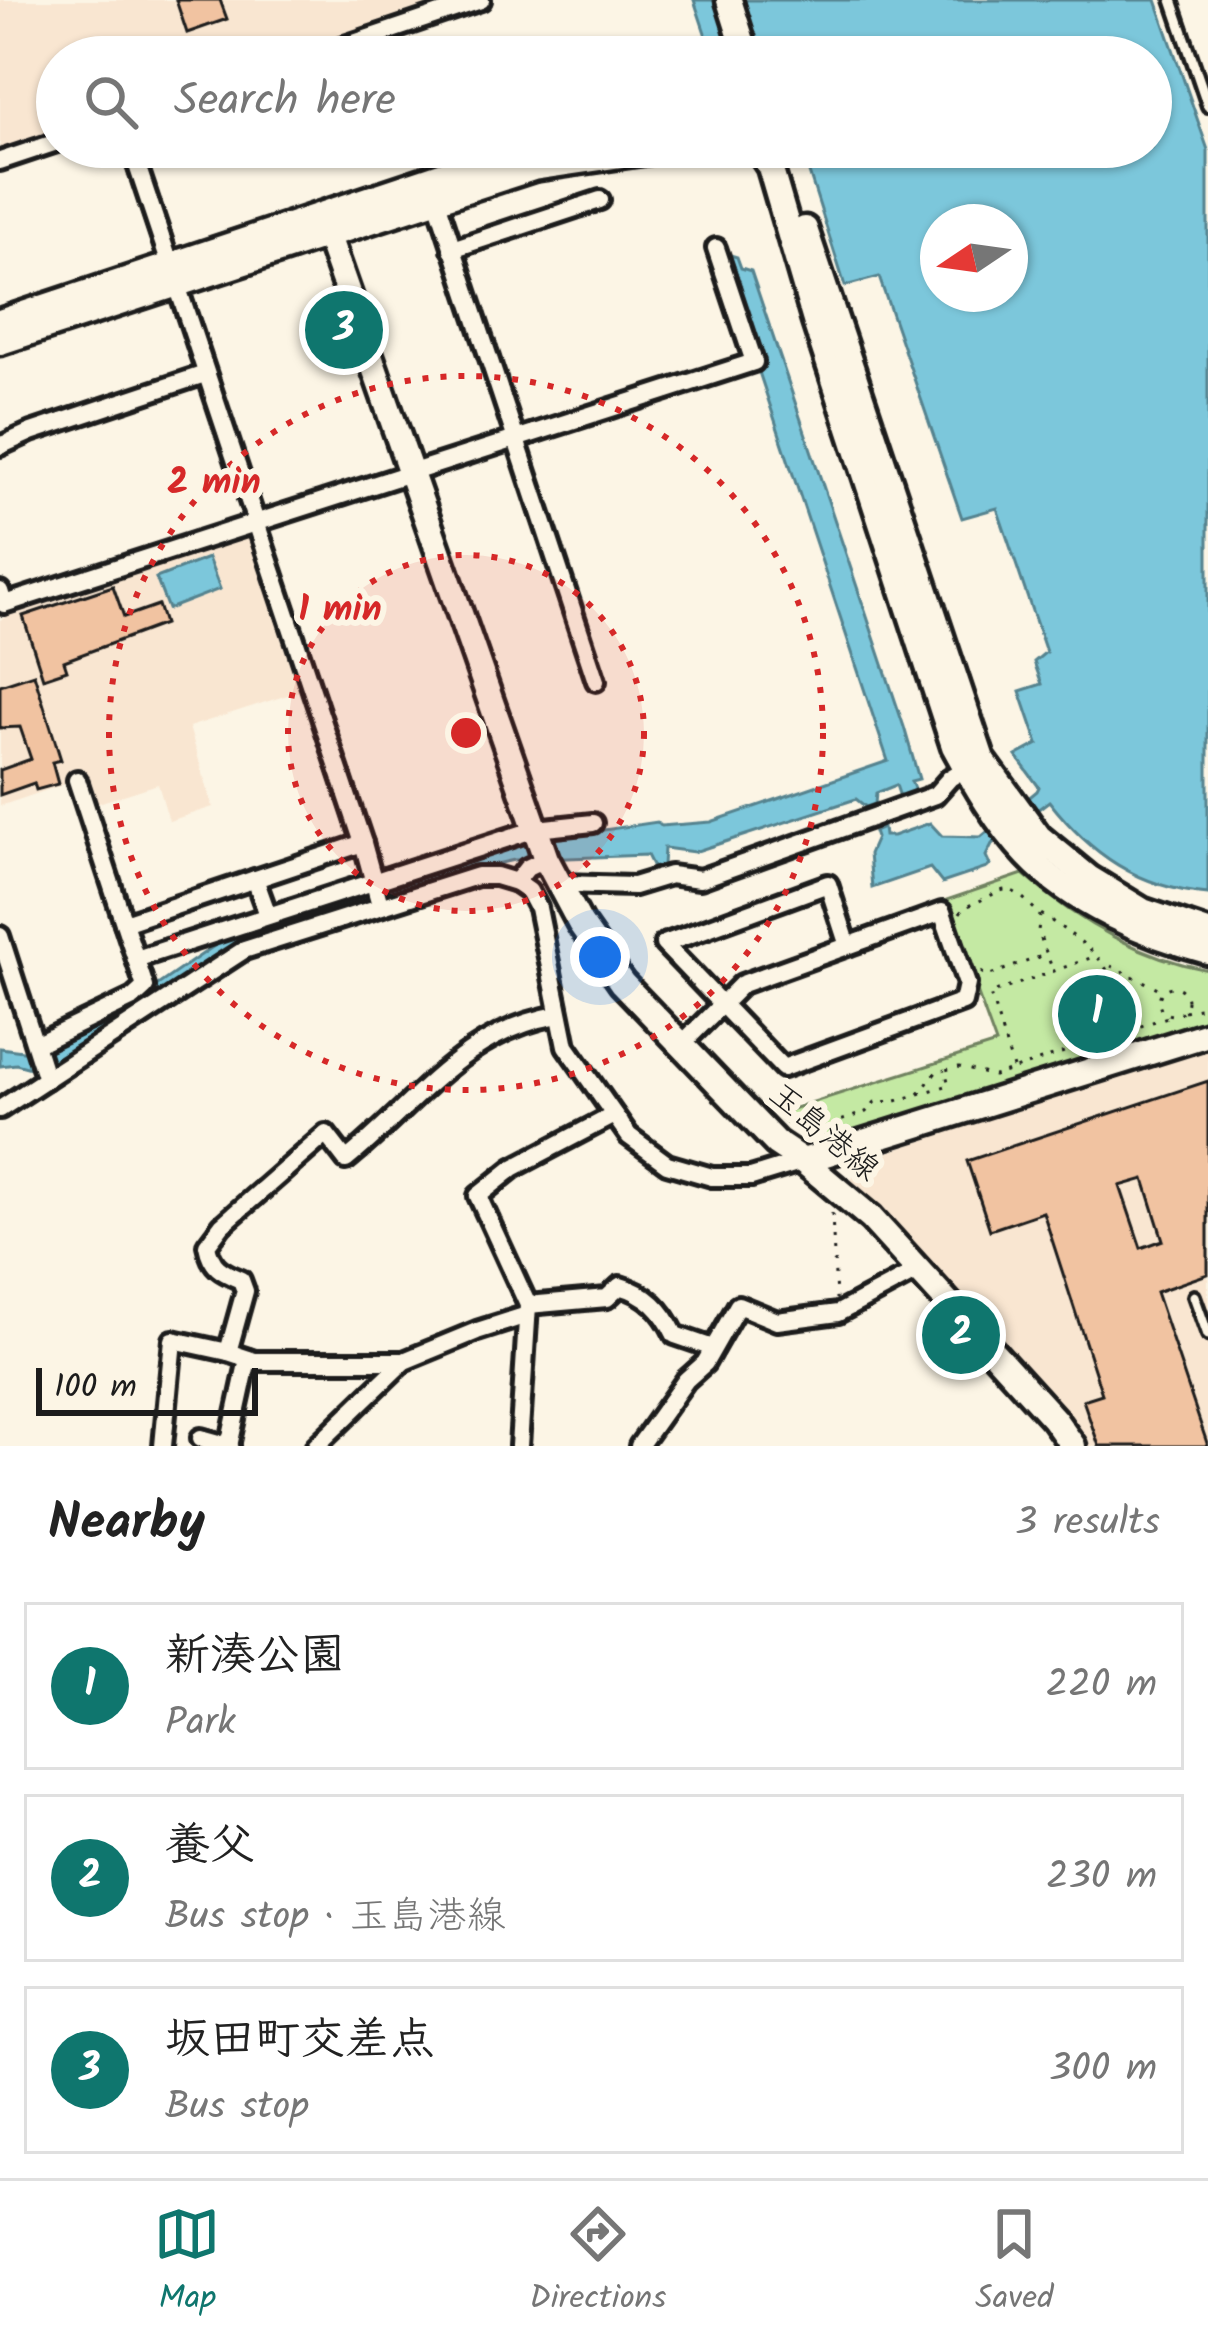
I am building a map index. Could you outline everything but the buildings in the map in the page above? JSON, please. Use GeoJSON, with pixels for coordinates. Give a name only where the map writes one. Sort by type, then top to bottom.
{"type":"FeatureCollection","features":[{"type":"Feature","properties":{"kind":"street"},"geometry":{"type":"LineString","coordinates":[[374,36],[481,0]]}},
{"type":"Feature","properties":{"kind":"street"},"geometry":{"type":"LineString","coordinates":[[729,0],[740,36]]}},
{"type":"Feature","properties":{"kind":"street"},"geometry":{"type":"LineString","coordinates":[[0,161],[36,149]]}},
{"type":"Feature","properties":{"kind":"street"},"geometry":{"type":"LineString","coordinates":[[138,168],[380,904]]}},
{"type":"Feature","properties":{"kind":"street"},"geometry":{"type":"LineString","coordinates":[[433,190],[481,168]]}},
{"type":"Feature","properties":{"kind":"street"},"geometry":{"type":"LineString","coordinates":[[0,322],[173,275],[433,190],[533,168]]}},
{"type":"Feature","properties":{"kind":"street"},"geometry":{"type":"LineString","coordinates":[[771,168],[815,321],[954,746],[1039,837],[1088,878],[1143,911],[1208,933]]}},
{"type":"Feature","properties":{"kind":"street"},"geometry":{"type":"LineString","coordinates":[[785,168],[974,764],[1028,856],[1070,889],[1127,923],[1208,951]]}},
{"type":"Feature","properties":{"kind":"street"},"geometry":{"type":"LineString","coordinates":[[433,190],[596,681]]}},
{"type":"Feature","properties":{"kind":"street"},"geometry":{"type":"LineString","coordinates":[[452,249],[600,200]]}},
{"type":"Feature","properties":{"kind":"street","name":"玉島港線"},"geometry":{"type":"LineString","coordinates":[[324,226],[546,859],[580,923],[622,983],[776,1143],[871,1218],[1054,1419],[1073,1446]]}},
{"type":"Feature","properties":{"kind":"street"},"geometry":{"type":"LineString","coordinates":[[0,591],[4,604],[754,362],[716,248]]}},
{"type":"Feature","properties":{"kind":"street"},"geometry":{"type":"LineString","coordinates":[[0,342],[173,275]]}},
{"type":"Feature","properties":{"kind":"street"},"geometry":{"type":"LineString","coordinates":[[0,446],[206,374]]}},
{"type":"Feature","properties":{"kind":"street"},"geometry":{"type":"LineString","coordinates":[[560,884],[634,886],[670,875],[700,879],[934,795],[950,778],[974,764]]}},
{"type":"Feature","properties":{"kind":"street"},"geometry":{"type":"LineString","coordinates":[[77,780],[153,1010]]}},
{"type":"Feature","properties":{"kind":"street"},"geometry":{"type":"LineString","coordinates":[[136,959],[536,829],[593,824]]}},
{"type":"Feature","properties":{"kind":"street"},"geometry":{"type":"LineString","coordinates":[[124,923],[363,843]]}},
{"type":"Feature","properties":{"kind":"street"},"geometry":{"type":"LineString","coordinates":[[516,882],[527,868],[546,859]]}},
{"type":"Feature","properties":{"kind":"street"},"geometry":{"type":"LineString","coordinates":[[0,1108],[244,950],[477,876],[496,876],[529,891],[538,908],[566,1046],[628,1136],[690,1173],[751,1177],[1208,1034]]}},
{"type":"Feature","properties":{"kind":"street"},"geometry":{"type":"LineString","coordinates":[[255,878],[268,915]]}},
{"type":"Feature","properties":{"kind":"street"},"geometry":{"type":"LineString","coordinates":[[681,1045],[722,1004],[742,984],[848,946],[942,912],[967,985],[963,1002],[783,1067],[722,1004],[664,944],[828,884],[848,946]]}},
{"type":"Feature","properties":{"kind":"street"},"geometry":{"type":"LineString","coordinates":[[0,936],[46,1078]]}},
{"type":"Feature","properties":{"kind":"street"},"geometry":{"type":"LineString","coordinates":[[37,1043],[133,998],[146,987]]}},
{"type":"Feature","properties":{"kind":"street"},"geometry":{"type":"LineString","coordinates":[[228,1352],[245,1291],[241,1280],[218,1271],[209,1258],[207,1245],[222,1225],[326,1134],[346,1160],[471,1049],[502,1030],[558,1016]]}},
{"type":"Feature","properties":{"kind":"street"},"geometry":{"type":"LineString","coordinates":[[519,1446],[528,1310],[478,1196],[513,1168],[614,1115]]}},
{"type":"Feature","properties":{"kind":"street"},"geometry":{"type":"LineString","coordinates":[[639,1446],[713,1348],[738,1305],[777,1321],[838,1312],[917,1270]]}},
{"type":"Feature","properties":{"kind":"street"},"geometry":{"type":"LineString","coordinates":[[316,1446],[404,1361],[528,1310],[607,1298],[620,1286],[637,1291],[657,1306],[675,1335],[713,1348]]}},
{"type":"Feature","properties":{"kind":"street"},"geometry":{"type":"LineString","coordinates":[[164,1446],[172,1340],[248,1359],[404,1361]]}},
{"type":"Feature","properties":{"kind":"street"},"geometry":{"type":"LineString","coordinates":[[201,1438],[229,1446],[248,1359]]}},
{"type":"Feature","properties":{"kind":"lane"},"geometry":{"type":"LineString","coordinates":[[1172,0],[1208,106]]}},
{"type":"Feature","properties":{"kind":"lane"},"geometry":{"type":"LineString","coordinates":[[1194,1296],[1208,1335]]}},
{"type":"Feature","properties":{"kind":"path"},"geometry":{"type":"LineString","coordinates":[[962,924],[964,907],[1006,890],[1078,936],[1095,957],[1164,990],[1178,988],[1201,1006]]}},
{"type":"Feature","properties":{"kind":"path"},"geometry":{"type":"LineString","coordinates":[[1041,914],[1038,931],[1052,970]]}},
{"type":"Feature","properties":{"kind":"path"},"geometry":{"type":"LineString","coordinates":[[978,968],[987,976],[1045,955]]}},
{"type":"Feature","properties":{"kind":"path"},"geometry":{"type":"LineString","coordinates":[[1013,1070],[988,997],[1095,957]]}},
{"type":"Feature","properties":{"kind":"path"},"geometry":{"type":"LineString","coordinates":[[1108,964],[1131,1028]]}},
{"type":"Feature","properties":{"kind":"path"},"geometry":{"type":"LineString","coordinates":[[1164,990],[1161,1008],[1173,1015]]}},
{"type":"Feature","properties":{"kind":"path"},"geometry":{"type":"LineString","coordinates":[[1182,1011],[1185,994]]}},
{"type":"Feature","properties":{"kind":"path"},"geometry":{"type":"LineString","coordinates":[[918,1095],[938,1071],[959,1067],[994,1076],[1208,1006]]}},
{"type":"Feature","properties":{"kind":"path"},"geometry":{"type":"LineString","coordinates":[[836,1138],[840,1121],[866,1112],[874,1102],[949,1085],[945,1070]]}},
{"type":"Feature","properties":{"kind":"path"},"geometry":{"type":"LineString","coordinates":[[835,1186],[832,1268],[838,1312]]}},
{"type":"Feature","properties":{"kind":"shaded area"},"geometry":{"type":"Polygon","coordinates":[[[0,0],[458,0],[350,36],[36,36],[36,141],[0,153],[0,0]]]}},
{"type":"Feature","properties":{"kind":"shaded area"},"geometry":{"type":"Polygon","coordinates":[[[250,529],[303,690],[189,727],[213,807],[169,821],[158,784],[89,806],[80,779],[0,806],[0,620],[10,615],[9,609],[250,529]]]}},
{"type":"Feature","properties":{"kind":"shaded area"},"geometry":{"type":"Polygon","coordinates":[[[1208,1046],[1208,1446],[1083,1446],[849,1185],[861,1161],[1208,1046]]]}},
{"type":"Feature","properties":{"kind":"green space"},"geometry":{"type":"Polygon","coordinates":[[[1023,874],[1064,907],[1109,934],[1157,956],[1208,970],[1208,1026],[850,1140],[802,1131],[776,1114],[996,1044],[944,901],[1023,874]]]}},
{"type":"Feature","properties":{"kind":"water"},"geometry":{"type":"Polygon","coordinates":[[[694,0],[1156,0],[1168,36],[706,36],[694,0]]]}},
{"type":"Feature","properties":{"kind":"water"},"geometry":{"type":"Polygon","coordinates":[[[1172,46],[1208,150],[1208,894],[1160,884],[1118,865],[1081,837],[1049,801],[992,844],[987,868],[942,883],[930,868],[872,888],[869,854],[874,832],[883,828],[884,836],[893,836],[930,823],[942,836],[981,837],[1037,791],[1039,787],[1016,756],[1038,744],[1020,691],[1042,684],[1034,662],[1046,652],[997,508],[962,518],[879,277],[845,286],[808,168],[1172,168],[1172,46]]]}},
{"type":"Feature","properties":{"kind":"water"},"geometry":{"type":"Polygon","coordinates":[[[727,254],[751,271],[904,727],[919,779],[911,781],[915,791],[900,797],[896,785],[876,793],[875,804],[866,807],[856,799],[694,852],[664,848],[663,865],[654,869],[647,855],[514,860],[456,873],[233,949],[65,1062],[47,1062],[34,1069],[0,1066],[0,1048],[30,1052],[149,991],[227,937],[510,844],[657,822],[661,826],[711,822],[888,761],[759,372],[727,254]]]}},
{"type":"Feature","properties":{"kind":"water"},"geometry":{"type":"Polygon","coordinates":[[[208,558],[220,589],[168,609],[156,578],[208,558]]]}},
{"type":"Feature","properties":{"kind":"place","name":"坂田町交差点"},"geometry":{"type":"Point","coordinates":[344,330]}},
{"type":"Feature","properties":{"kind":"place","name":"新湊公園"},"geometry":{"type":"Point","coordinates":[1097,1014]}},
{"type":"Feature","properties":{"kind":"place","name":"養父"},"geometry":{"type":"Point","coordinates":[961,1335]}}]}
